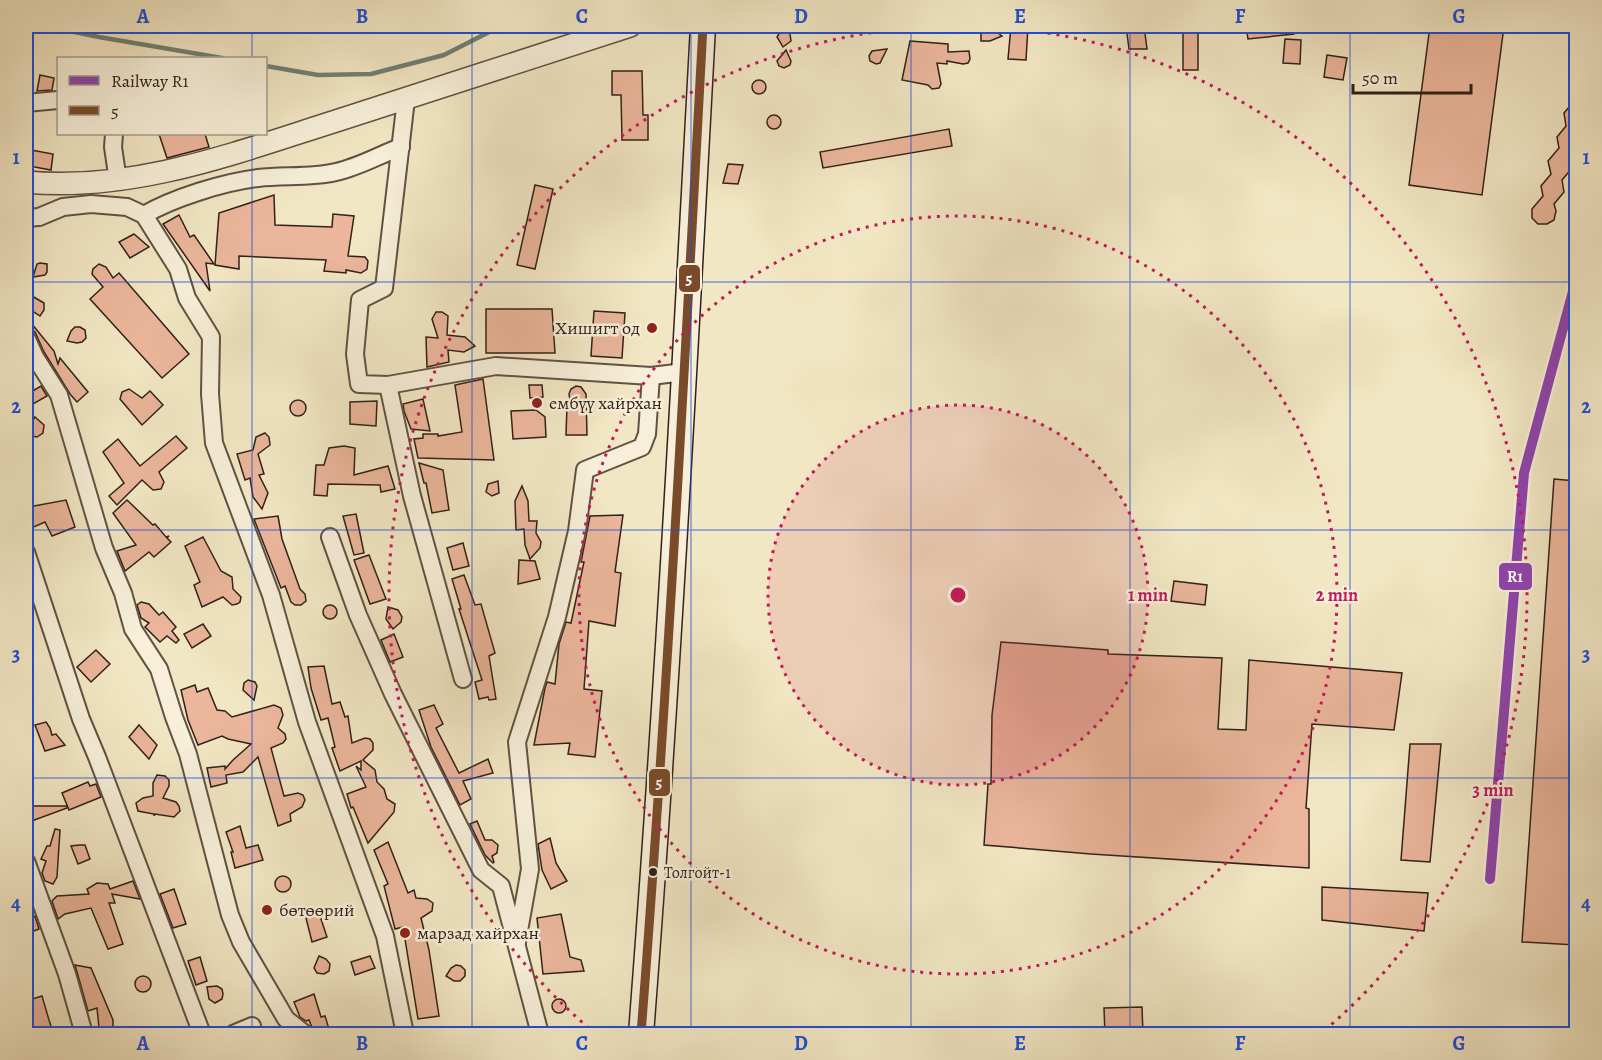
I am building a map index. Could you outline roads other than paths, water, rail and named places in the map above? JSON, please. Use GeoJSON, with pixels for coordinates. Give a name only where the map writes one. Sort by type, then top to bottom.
{"type":"FeatureCollection","features":[{"type":"Feature","properties":{"kind":"main road"},"geometry":{"type":"LineString","coordinates":[[641,1035],[652,898],[703,26]]}},
{"type":"Feature","properties":{"kind":"street"},"geometry":{"type":"LineString","coordinates":[[26,186],[118,181],[206,162],[630,26]]}},
{"type":"Feature","properties":{"kind":"street"},"geometry":{"type":"LineString","coordinates":[[406,99],[384,288],[360,300],[355,354],[359,384],[388,385],[496,366],[651,376],[684,372]]}},
{"type":"Feature","properties":{"kind":"street"},"geometry":{"type":"LineString","coordinates":[[26,103],[57,100]]}},
{"type":"Feature","properties":{"kind":"street"},"geometry":{"type":"LineString","coordinates":[[114,135],[113,147],[118,181]]}},
{"type":"Feature","properties":{"kind":"street"},"geometry":{"type":"LineString","coordinates":[[144,215],[160,205],[194,194],[256,178],[334,172],[366,163],[401,147]]}},
{"type":"Feature","properties":{"kind":"street"},"geometry":{"type":"LineString","coordinates":[[26,218],[39,217],[63,207],[92,204],[127,207],[144,215],[178,269],[187,298],[211,337],[210,394],[214,443],[271,595],[307,722],[385,936],[405,1035]]}},
{"type":"Feature","properties":{"kind":"street"},"geometry":{"type":"LineString","coordinates":[[26,337],[34,357],[59,395],[104,548],[123,593],[133,629],[159,669],[188,754],[230,915],[241,942],[286,1019],[305,1035]]}},
{"type":"Feature","properties":{"kind":"street"},"geometry":{"type":"LineString","coordinates":[[517,942],[530,869],[518,742],[557,617],[577,531],[585,470],[642,447],[647,434],[651,376]]}},
{"type":"Feature","properties":{"kind":"street"},"geometry":{"type":"LineString","coordinates":[[388,385],[412,496],[463,679]]}},
{"type":"Feature","properties":{"kind":"street"},"geometry":{"type":"LineString","coordinates":[[330,537],[358,615],[393,694],[481,870],[501,886],[540,1035]]}},
{"type":"Feature","properties":{"kind":"street"},"geometry":{"type":"LineString","coordinates":[[26,552],[81,718],[202,1035]]}},
{"type":"Feature","properties":{"kind":"street"},"geometry":{"type":"LineString","coordinates":[[26,861],[67,974],[84,1035]]}},
{"type":"Feature","properties":{"kind":"street"},"geometry":{"type":"LineString","coordinates":[[233,1035],[252,1026]]}},
{"type":"Feature","properties":{"kind":"waterway"},"geometry":{"type":"LineString","coordinates":[[45,26],[216,57]]}},
{"type":"Feature","properties":{"kind":"waterway"},"geometry":{"type":"LineString","coordinates":[[267,66],[318,75],[371,74],[444,55],[501,26]]}},
{"type":"Feature","properties":{"kind":"rail line","name":"R1"},"geometry":{"type":"LineString","coordinates":[[1490,879],[1524,473],[1576,280]]}},
{"type":"Feature","properties":{"kind":"place","name":"Хишигт од"},"geometry":{"type":"Point","coordinates":[652,328]}},
{"type":"Feature","properties":{"kind":"place","name":"ембүү хайрхан"},"geometry":{"type":"Point","coordinates":[537,403]}},
{"type":"Feature","properties":{"kind":"place","name":"Толгойт-1"},"geometry":{"type":"Point","coordinates":[653,872]}},
{"type":"Feature","properties":{"kind":"place","name":"бөтөөрий"},"geometry":{"type":"Point","coordinates":[267,910]}},
{"type":"Feature","properties":{"kind":"place","name":"марзад хайрхан"},"geometry":{"type":"Point","coordinates":[405,933]}}]}
